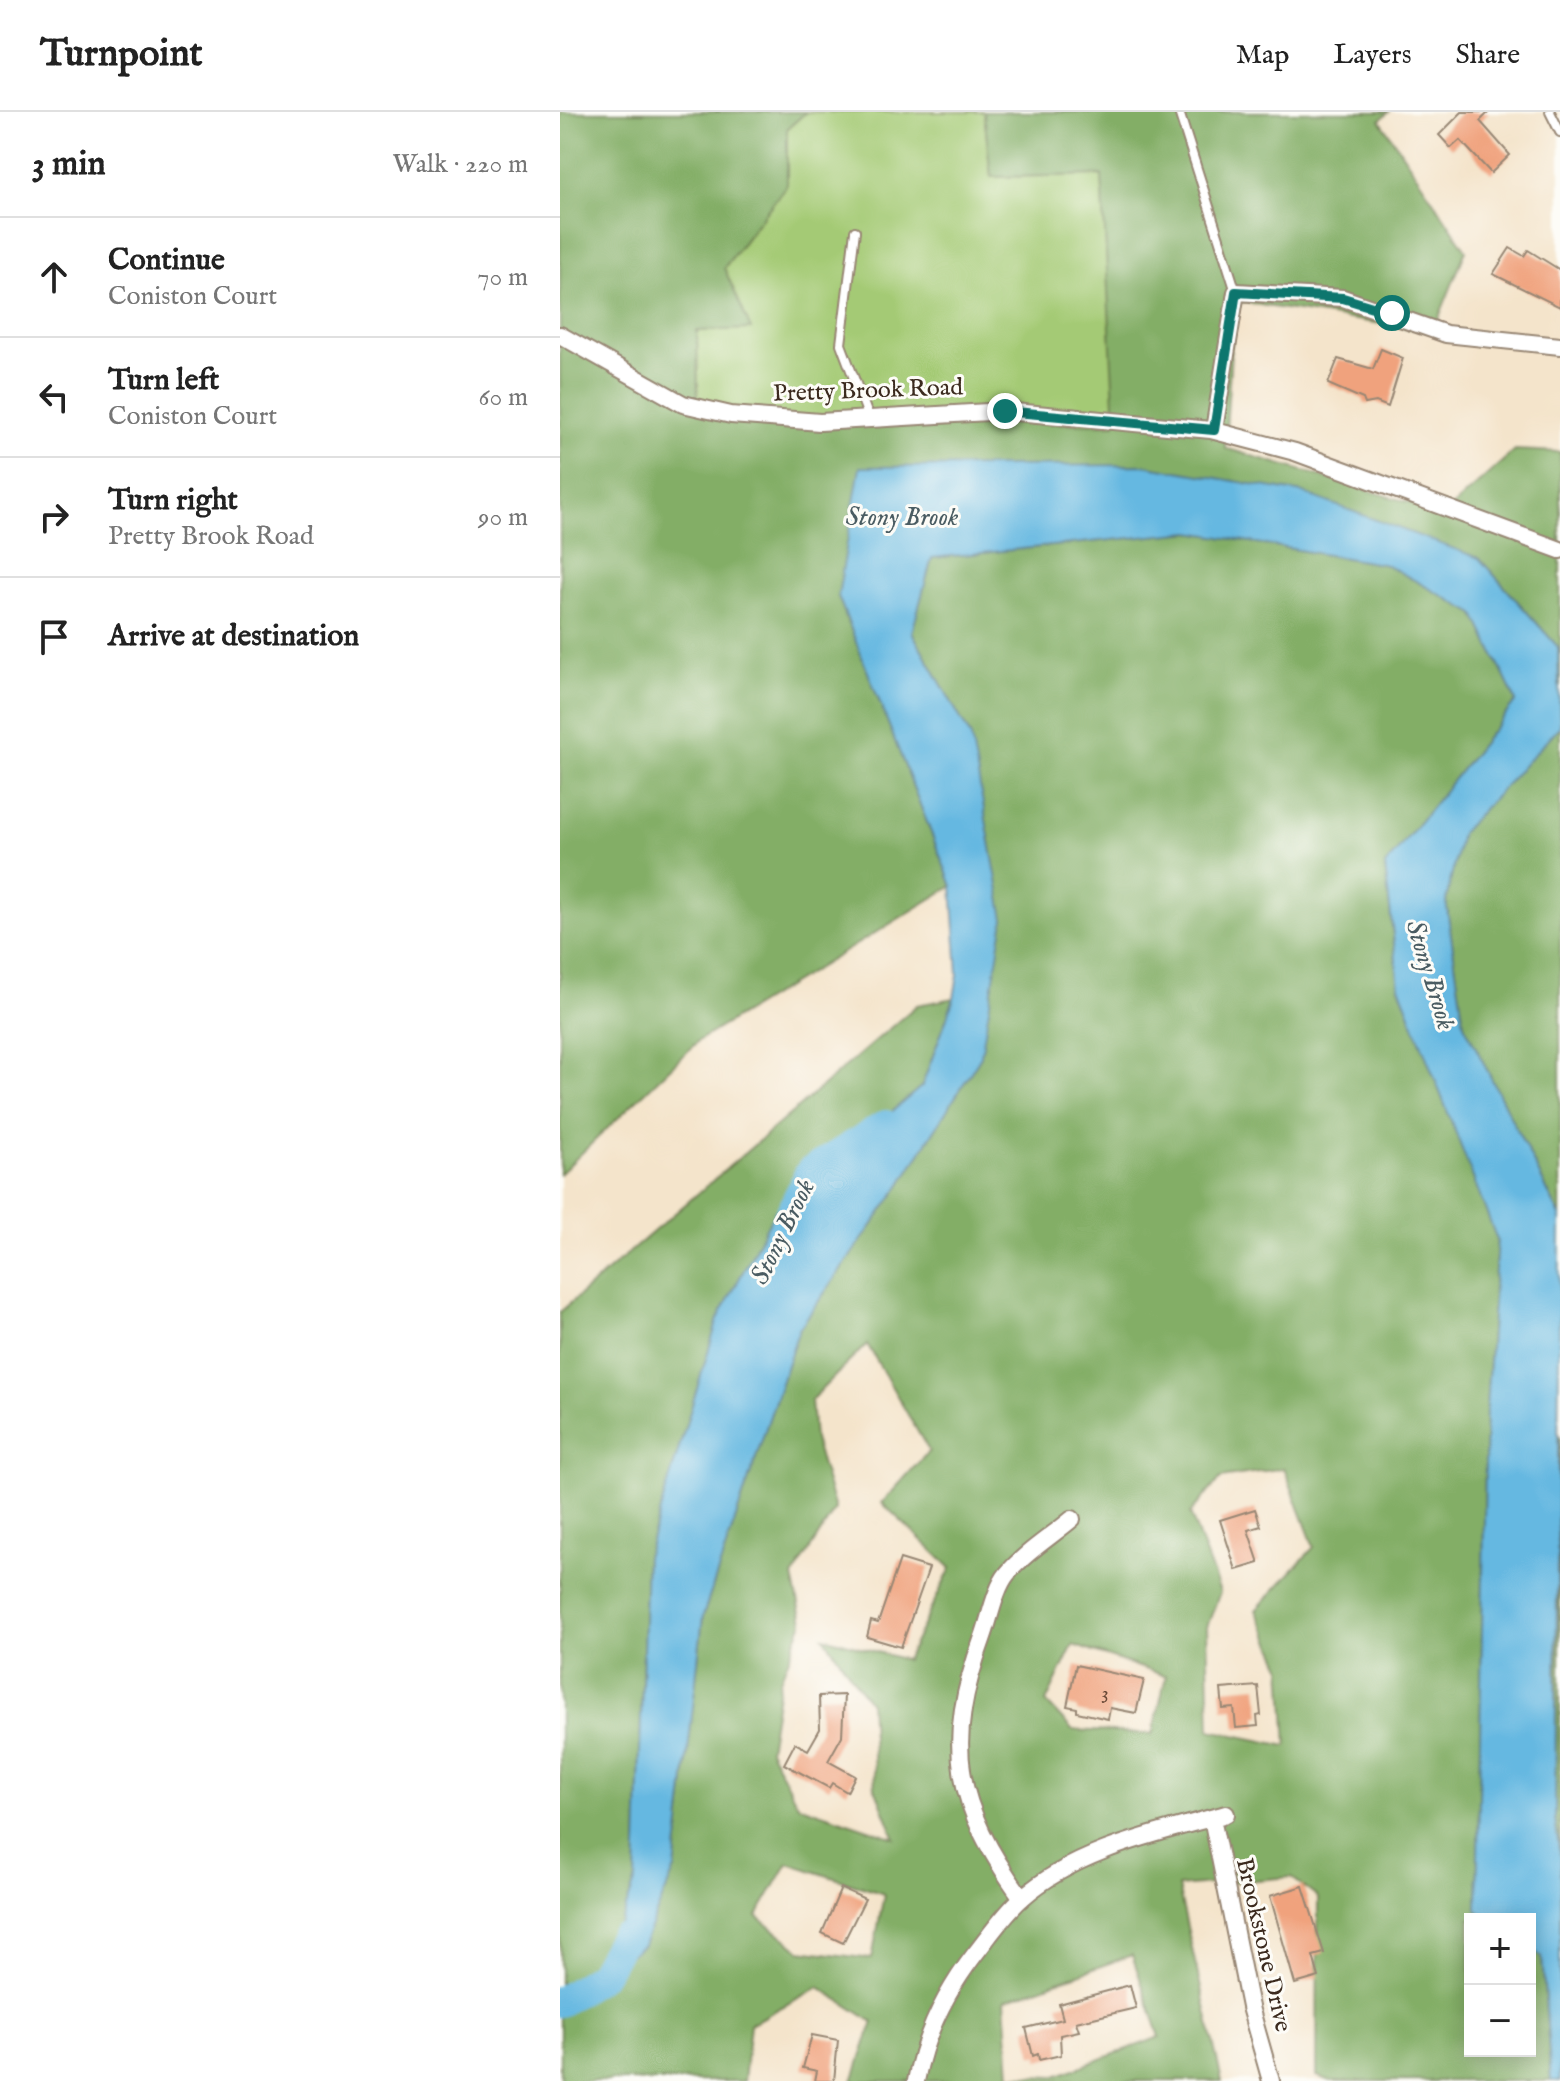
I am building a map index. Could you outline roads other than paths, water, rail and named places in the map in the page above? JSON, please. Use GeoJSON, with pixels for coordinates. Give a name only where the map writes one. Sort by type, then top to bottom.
{"type":"FeatureCollection","features":[{"type":"Feature","properties":{"kind":"street"},"geometry":{"type":"LineString","coordinates":[[1214,430],[1236,292],[1343,298],[1446,334],[1560,346]]}},
{"type":"Feature","properties":{"kind":"street","name":"Pretty Brook Road"},"geometry":{"type":"LineString","coordinates":[[560,335],[683,404],[779,421],[1005,411],[1214,430],[1295,452],[1560,550]]}},
{"type":"Feature","properties":{"kind":"street"},"geometry":{"type":"LineString","coordinates":[[916,2081],[931,2024],[948,1992],[1003,1917],[1022,1898],[990,1852],[969,1805],[962,1774],[960,1715],[966,1684],[1006,1575],[1072,1519]]}},
{"type":"Feature","properties":{"kind":"street","name":"Brookstone Drive"},"geometry":{"type":"LineString","coordinates":[[1022,1898],[1076,1863],[1219,1816],[1250,2007],[1271,2081]]}},
{"type":"Feature","properties":{"kind":"lane"},"geometry":{"type":"LineString","coordinates":[[1179,112],[1236,292]]}},
{"type":"Feature","properties":{"kind":"lane"},"geometry":{"type":"LineString","coordinates":[[1550,112],[1560,132]]}},
{"type":"Feature","properties":{"kind":"lane"},"geometry":{"type":"LineString","coordinates":[[855,231],[841,344],[869,419]]}},
{"type":"Feature","properties":{"kind":"water","name":"Stony Brook"},"geometry":{"type":"Polygon","coordinates":[[[1143,465],[1303,493],[1479,558],[1558,647],[1560,726],[1461,833],[1446,901],[1464,1024],[1560,1216],[1555,1819],[1560,1857],[1560,2081],[1551,2081],[1542,1957],[1536,1952],[1536,1913],[1481,1913],[1477,1910],[1486,1409],[1497,1240],[1399,986],[1385,866],[1516,701],[1475,614],[1387,565],[1191,532],[932,558],[912,632],[971,737],[1004,919],[981,1056],[897,1190],[799,1329],[703,1616],[675,1869],[643,1945],[602,1975],[636,1879],[646,1557],[718,1319],[775,1211],[922,1086],[954,998],[958,974],[952,886],[838,596],[860,467],[1143,465]]]}},
{"type":"Feature","properties":{"kind":"waterway","name":"Stony Brook"},"geometry":{"type":"LineString","coordinates":[[785,1225],[810,1172],[886,1125]]}},
{"type":"Feature","properties":{"kind":"waterway","name":"Stony Brook"},"geometry":{"type":"LineString","coordinates":[[560,2002],[602,1975],[622,1939]]}}]}
